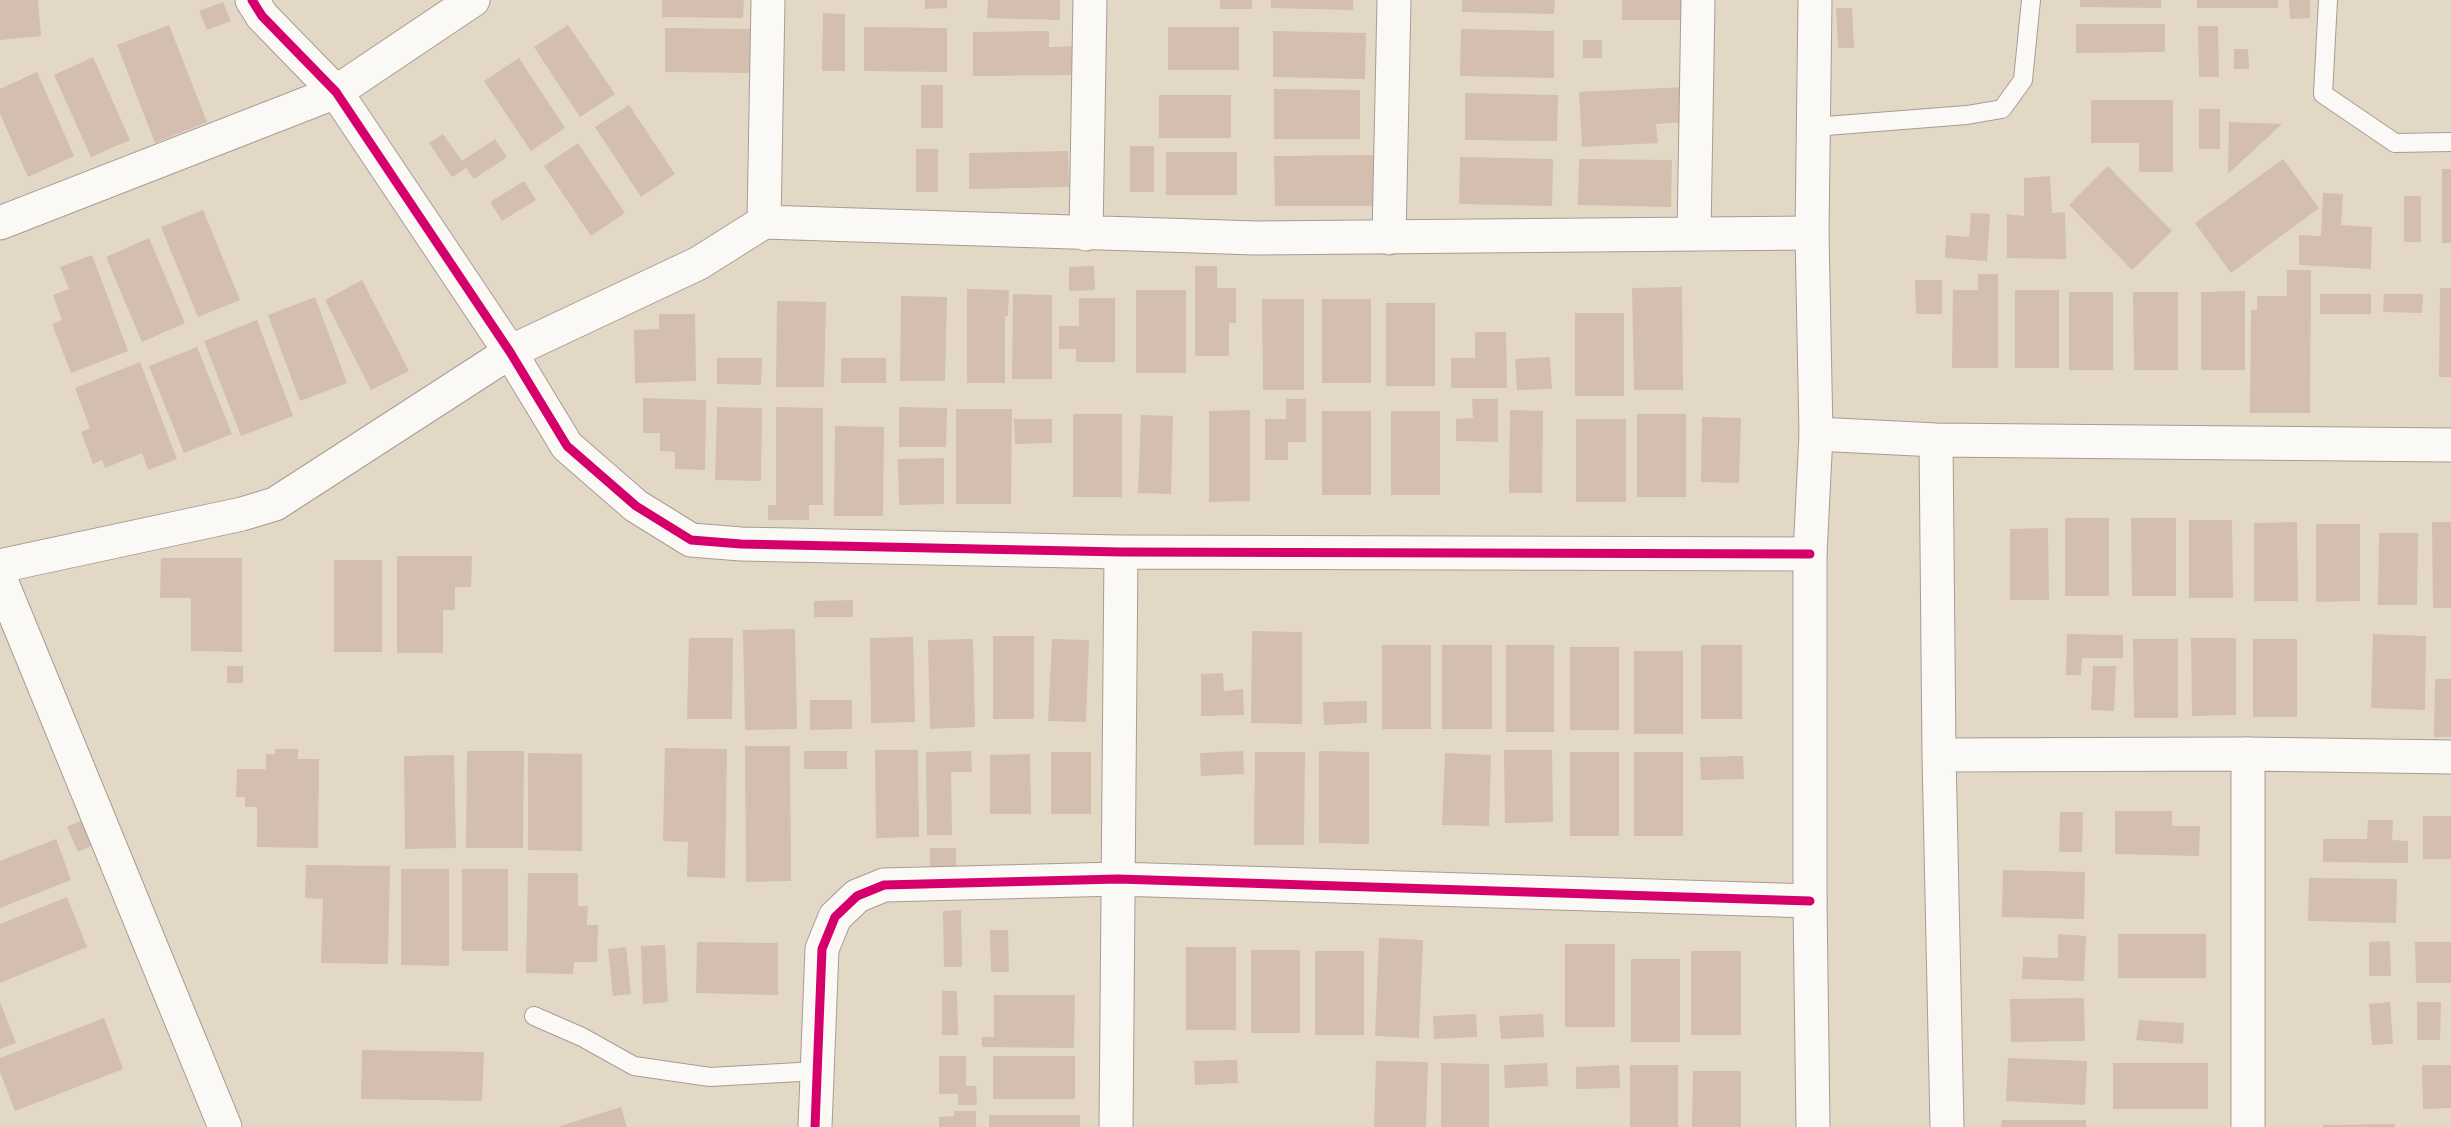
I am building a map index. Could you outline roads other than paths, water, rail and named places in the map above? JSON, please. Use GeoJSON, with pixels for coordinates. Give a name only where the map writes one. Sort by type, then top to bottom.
{"type":"FeatureCollection","features":[{"type":"Feature","properties":{"kind":"street"},"geometry":{"type":"LineString","coordinates":[[252,0],[262,16],[336,92],[510,352],[567,446],[636,506],[691,540],[741,544],[1121,552],[1810,554]]}},
{"type":"Feature","properties":{"kind":"street"},"geometry":{"type":"LineString","coordinates":[[0,223],[336,92],[473,0]]}},
{"type":"Feature","properties":{"kind":"street"},"geometry":{"type":"LineString","coordinates":[[764,222],[768,0]]}},
{"type":"Feature","properties":{"kind":"street"},"geometry":{"type":"LineString","coordinates":[[1086,234],[1090,0]]}},
{"type":"Feature","properties":{"kind":"street"},"geometry":{"type":"LineString","coordinates":[[1389,238],[1394,0]]}},
{"type":"Feature","properties":{"kind":"street"},"geometry":{"type":"LineString","coordinates":[[1694,234],[1698,0]]}},
{"type":"Feature","properties":{"kind":"street"},"geometry":{"type":"LineString","coordinates":[[1813,1127],[1810,901],[1810,554],[1816,434],[1812,233],[1815,0]]}},
{"type":"Feature","properties":{"kind":"street"},"geometry":{"type":"LineString","coordinates":[[0,566],[242,514],[276,504],[510,352],[699,263],[764,222],[1086,234],[1389,238],[1812,233]]}},
{"type":"Feature","properties":{"kind":"street"},"geometry":{"type":"LineString","coordinates":[[1816,434],[1936,440],[2451,445]]}},
{"type":"Feature","properties":{"kind":"street"},"geometry":{"type":"LineString","coordinates":[[1936,440],[1939,755],[1947,1127]]}},
{"type":"Feature","properties":{"kind":"street"},"geometry":{"type":"LineString","coordinates":[[1116,1127],[1121,552]]}},
{"type":"Feature","properties":{"kind":"street"},"geometry":{"type":"LineString","coordinates":[[0,578],[225,1127]]}},
{"type":"Feature","properties":{"kind":"street"},"geometry":{"type":"LineString","coordinates":[[1939,755],[2248,754],[2451,757]]}},
{"type":"Feature","properties":{"kind":"street"},"geometry":{"type":"LineString","coordinates":[[2248,754],[2248,1127]]}},
{"type":"Feature","properties":{"kind":"street"},"geometry":{"type":"LineString","coordinates":[[815,1127],[822,949],[835,917],[857,896],[884,885],[1118,879],[1810,901]]}},
{"type":"Feature","properties":{"kind":"lane"},"geometry":{"type":"LineString","coordinates":[[1813,127],[1967,115],[2002,109],[2023,80],[2031,0]]}},
{"type":"Feature","properties":{"kind":"lane"},"geometry":{"type":"LineString","coordinates":[[2328,0],[2323,94],[2395,143],[2451,142]]}},
{"type":"Feature","properties":{"kind":"lane"},"geometry":{"type":"LineString","coordinates":[[534,1016],[582,1037],[634,1066],[710,1077],[817,1071]]}}]}
